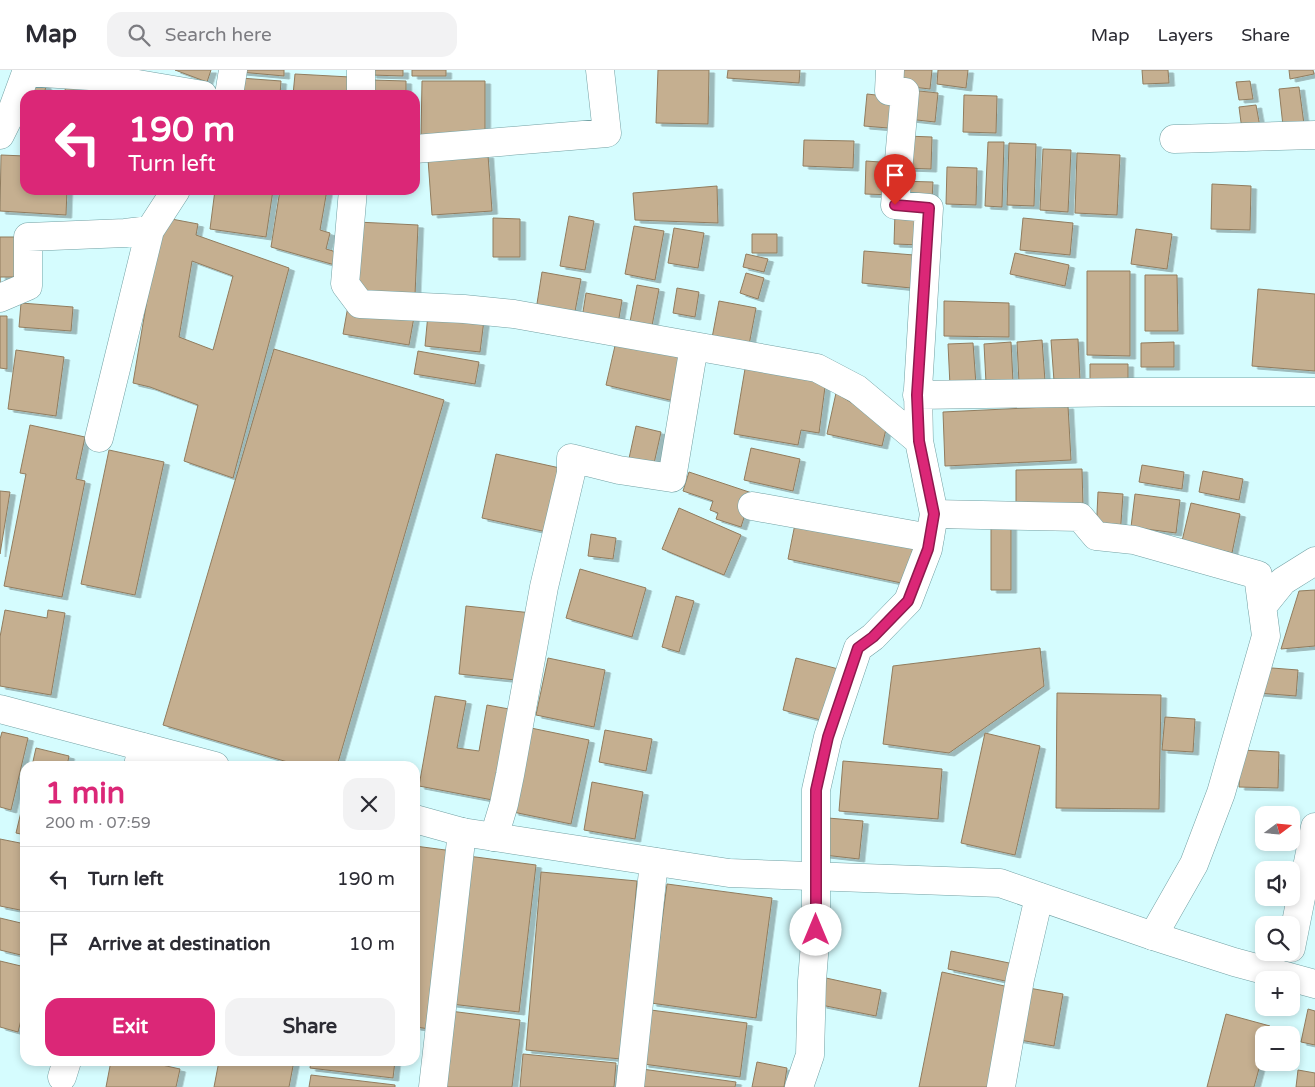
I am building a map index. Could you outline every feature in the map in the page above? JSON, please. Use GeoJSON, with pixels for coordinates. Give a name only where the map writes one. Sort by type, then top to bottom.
{"type":"FeatureCollection","features":[{"type":"Feature","properties":{"kind":"street"},"geometry":{"type":"LineString","coordinates":[[230,90],[233,70]]}},
{"type":"Feature","properties":{"kind":"street"},"geometry":{"type":"LineString","coordinates":[[361,70],[361,90]]}},
{"type":"Feature","properties":{"kind":"street"},"geometry":{"type":"LineString","coordinates":[[420,149],[607,133],[600,70]]}},
{"type":"Feature","properties":{"kind":"street"},"geometry":{"type":"LineString","coordinates":[[799,1087],[810,1054],[812,981],[816,930],[816,790],[828,737],[858,648],[873,637],[908,601],[928,549],[932,526],[919,441],[917,395],[929,208],[895,205],[905,92],[889,91],[890,70]]}},
{"type":"Feature","properties":{"kind":"street"},"geometry":{"type":"LineString","coordinates":[[0,136],[27,71],[90,76],[173,90]]}},
{"type":"Feature","properties":{"kind":"street"},"geometry":{"type":"LineString","coordinates":[[1174,139],[1315,135]]}},
{"type":"Feature","properties":{"kind":"street"},"geometry":{"type":"LineString","coordinates":[[99,438],[150,230],[173,195]]}},
{"type":"Feature","properties":{"kind":"street"},"geometry":{"type":"LineString","coordinates":[[353,195],[345,284],[360,304],[464,309],[514,314],[816,368],[857,389],[919,441]]}},
{"type":"Feature","properties":{"kind":"street"},"geometry":{"type":"LineString","coordinates":[[0,298],[28,286],[28,237],[125,233],[150,230]]}},
{"type":"Feature","properties":{"kind":"street"},"geometry":{"type":"LineString","coordinates":[[494,837],[510,775],[544,587],[571,473],[572,458],[620,470],[672,478],[694,346]]}},
{"type":"Feature","properties":{"kind":"street"},"geometry":{"type":"LineString","coordinates":[[917,395],[1315,392]]}},
{"type":"Feature","properties":{"kind":"street"},"geometry":{"type":"LineString","coordinates":[[752,506],[932,526],[1080,517],[1096,536],[1134,540],[1258,575],[1266,636],[1221,793],[1194,864],[1154,936]]}},
{"type":"Feature","properties":{"kind":"street"},"geometry":{"type":"LineString","coordinates":[[1262,607],[1282,581],[1315,561]]}},
{"type":"Feature","properties":{"kind":"street"},"geometry":{"type":"LineString","coordinates":[[0,709],[140,757],[173,761]]}},
{"type":"Feature","properties":{"kind":"street"},"geometry":{"type":"LineString","coordinates":[[420,820],[462,832],[729,873],[1000,884],[1234,962],[1288,964],[1315,984]]}},
{"type":"Feature","properties":{"kind":"street"},"geometry":{"type":"LineString","coordinates":[[1297,916],[1315,827]]}},
{"type":"Feature","properties":{"kind":"street"},"geometry":{"type":"LineString","coordinates":[[433,1087],[462,832]]}},
{"type":"Feature","properties":{"kind":"street"},"geometry":{"type":"LineString","coordinates":[[630,1087],[654,862]]}},
{"type":"Feature","properties":{"kind":"street"},"geometry":{"type":"LineString","coordinates":[[1001,1087],[1020,979],[1040,897]]}},
{"type":"Feature","properties":{"kind":"building"},"geometry":{"type":"Polygon","coordinates":[[[175,70],[211,70],[207,82],[175,70]]]}},
{"type":"Feature","properties":{"kind":"building"},"geometry":{"type":"Polygon","coordinates":[[[240,70],[284,70],[284,76],[240,72],[240,70]]]}},
{"type":"Feature","properties":{"kind":"building"},"geometry":{"type":"Polygon","coordinates":[[[371,70],[403,70],[403,76],[371,75],[371,70]]]}},
{"type":"Feature","properties":{"kind":"building"},"geometry":{"type":"Polygon","coordinates":[[[412,70],[446,70],[446,76],[412,76],[412,70]]]}},
{"type":"Feature","properties":{"kind":"building"},"geometry":{"type":"Polygon","coordinates":[[[658,70],[709,70],[708,124],[656,123],[658,70]]]}},
{"type":"Feature","properties":{"kind":"building"},"geometry":{"type":"Polygon","coordinates":[[[728,70],[800,70],[799,83],[727,78],[728,70]]]}},
{"type":"Feature","properties":{"kind":"building"},"geometry":{"type":"Polygon","coordinates":[[[897,70],[932,70],[930,89],[895,85],[897,70]]]}},
{"type":"Feature","properties":{"kind":"building"},"geometry":{"type":"Polygon","coordinates":[[[938,70],[968,70],[966,88],[937,84],[938,70]]]}},
{"type":"Feature","properties":{"kind":"building"},"geometry":{"type":"Polygon","coordinates":[[[1142,70],[1168,70],[1169,83],[1143,84],[1142,70]]]}},
{"type":"Feature","properties":{"kind":"building"},"geometry":{"type":"Polygon","coordinates":[[[1289,70],[1313,70],[1314,74],[1290,79],[1289,70]]]}},
{"type":"Feature","properties":{"kind":"building"},"geometry":{"type":"Polygon","coordinates":[[[295,74],[350,77],[349,90],[293,90],[295,74]]]}},
{"type":"Feature","properties":{"kind":"building"},"geometry":{"type":"Polygon","coordinates":[[[240,78],[281,81],[280,90],[239,90],[240,78]]]}},
{"type":"Feature","properties":{"kind":"building"},"geometry":{"type":"Polygon","coordinates":[[[372,80],[406,81],[406,90],[371,90],[372,80]]]}},
{"type":"Feature","properties":{"kind":"building"},"geometry":{"type":"Polygon","coordinates":[[[67,81],[84,86],[83,90],[65,90],[67,81]]]}},
{"type":"Feature","properties":{"kind":"building"},"geometry":{"type":"Polygon","coordinates":[[[422,81],[485,81],[485,137],[421,136],[422,81]]]}},
{"type":"Feature","properties":{"kind":"building"},"geometry":{"type":"Polygon","coordinates":[[[1250,81],[1253,99],[1239,100],[1236,82],[1250,81]]]}},
{"type":"Feature","properties":{"kind":"building"},"geometry":{"type":"Polygon","coordinates":[[[30,83],[46,86],[45,90],[29,90],[30,83]]]}},
{"type":"Feature","properties":{"kind":"building"},"geometry":{"type":"Polygon","coordinates":[[[1299,87],[1304,124],[1283,126],[1279,89],[1299,87]]]}},
{"type":"Feature","properties":{"kind":"building"},"geometry":{"type":"Polygon","coordinates":[[[910,90],[938,93],[935,122],[908,119],[910,90]]]}},
{"type":"Feature","properties":{"kind":"building"},"geometry":{"type":"Polygon","coordinates":[[[867,94],[903,98],[900,129],[864,126],[867,94]]]}},
{"type":"Feature","properties":{"kind":"building"},"geometry":{"type":"Polygon","coordinates":[[[964,95],[997,96],[996,133],[963,132],[964,95]]]}},
{"type":"Feature","properties":{"kind":"building"},"geometry":{"type":"Polygon","coordinates":[[[1256,105],[1260,127],[1242,130],[1239,107],[1256,105]]]}},
{"type":"Feature","properties":{"kind":"building"},"geometry":{"type":"Polygon","coordinates":[[[906,136],[932,137],[931,169],[904,168],[906,136]]]}},
{"type":"Feature","properties":{"kind":"building"},"geometry":{"type":"Polygon","coordinates":[[[804,140],[854,141],[853,168],[803,166],[804,140]]]}},
{"type":"Feature","properties":{"kind":"building"},"geometry":{"type":"Polygon","coordinates":[[[988,142],[1004,142],[1002,207],[985,206],[988,142]]]}},
{"type":"Feature","properties":{"kind":"building"},"geometry":{"type":"Polygon","coordinates":[[[1009,143],[1036,144],[1034,206],[1007,205],[1009,143]]]}},
{"type":"Feature","properties":{"kind":"building"},"geometry":{"type":"Polygon","coordinates":[[[1043,149],[1071,150],[1068,212],[1040,210],[1043,149]]]}},
{"type":"Feature","properties":{"kind":"building"},"geometry":{"type":"Polygon","coordinates":[[[1077,153],[1120,155],[1117,215],[1075,213],[1077,153]]]}},
{"type":"Feature","properties":{"kind":"building"},"geometry":{"type":"Polygon","coordinates":[[[1,155],[20,156],[20,195],[67,195],[66,215],[0,211],[1,155]]]}},
{"type":"Feature","properties":{"kind":"building"},"geometry":{"type":"Polygon","coordinates":[[[488,155],[492,211],[432,215],[428,159],[488,155]]]}},
{"type":"Feature","properties":{"kind":"building"},"geometry":{"type":"Polygon","coordinates":[[[866,161],[894,163],[893,195],[865,194],[866,161]]]}},
{"type":"Feature","properties":{"kind":"building"},"geometry":{"type":"Polygon","coordinates":[[[947,167],[977,168],[976,205],[946,204],[947,167]]]}},
{"type":"Feature","properties":{"kind":"building"},"geometry":{"type":"Polygon","coordinates":[[[898,181],[933,182],[932,200],[898,199],[898,181]]]}},
{"type":"Feature","properties":{"kind":"building"},"geometry":{"type":"Polygon","coordinates":[[[1212,184],[1251,186],[1250,230],[1211,229],[1212,184]]]}},
{"type":"Feature","properties":{"kind":"building"},"geometry":{"type":"Polygon","coordinates":[[[717,186],[718,223],[635,220],[633,193],[717,186]]]}},
{"type":"Feature","properties":{"kind":"building"},"geometry":{"type":"Polygon","coordinates":[[[214,195],[272,195],[266,237],[210,229],[214,195]]]}},
{"type":"Feature","properties":{"kind":"building"},"geometry":{"type":"Polygon","coordinates":[[[279,195],[326,195],[320,230],[330,233],[326,249],[333,251],[342,267],[271,247],[279,195]]]}},
{"type":"Feature","properties":{"kind":"building"},"geometry":{"type":"Polygon","coordinates":[[[895,212],[924,214],[921,245],[894,244],[895,212]]]}},
{"type":"Feature","properties":{"kind":"building"},"geometry":{"type":"Polygon","coordinates":[[[569,216],[594,221],[585,270],[560,266],[569,216]]]}},
{"type":"Feature","properties":{"kind":"building"},"geometry":{"type":"Polygon","coordinates":[[[161,217],[198,224],[196,235],[289,268],[233,478],[184,461],[198,405],[150,387],[133,383],[161,217]],[[192,261],[179,337],[213,350],[233,276],[192,261]]]}},
{"type":"Feature","properties":{"kind":"building"},"geometry":{"type":"Polygon","coordinates":[[[493,218],[520,219],[520,257],[493,257],[493,218]]]}},
{"type":"Feature","properties":{"kind":"building"},"geometry":{"type":"Polygon","coordinates":[[[1023,218],[1073,223],[1070,255],[1020,250],[1023,218]]]}},
{"type":"Feature","properties":{"kind":"building"},"geometry":{"type":"Polygon","coordinates":[[[357,222],[418,225],[415,295],[354,292],[357,222]]]}},
{"type":"Feature","properties":{"kind":"building"},"geometry":{"type":"Polygon","coordinates":[[[634,226],[664,231],[655,280],[625,274],[634,226]]]}},
{"type":"Feature","properties":{"kind":"building"},"geometry":{"type":"Polygon","coordinates":[[[674,228],[704,233],[698,268],[668,263],[674,228]]]}},
{"type":"Feature","properties":{"kind":"building"},"geometry":{"type":"Polygon","coordinates":[[[1136,229],[1172,234],[1167,269],[1131,264],[1136,229]]]}},
{"type":"Feature","properties":{"kind":"building"},"geometry":{"type":"Polygon","coordinates":[[[752,234],[777,234],[777,253],[752,253],[752,234]]]}},
{"type":"Feature","properties":{"kind":"building"},"geometry":{"type":"Polygon","coordinates":[[[0,237],[18,237],[17,277],[0,277],[0,237]]]}},
{"type":"Feature","properties":{"kind":"building"},"geometry":{"type":"Polygon","coordinates":[[[864,251],[914,255],[911,288],[862,283],[864,251]]]}},
{"type":"Feature","properties":{"kind":"building"},"geometry":{"type":"Polygon","coordinates":[[[1015,253],[1069,265],[1065,286],[1010,274],[1015,253]]]}},
{"type":"Feature","properties":{"kind":"building"},"geometry":{"type":"Polygon","coordinates":[[[746,254],[768,259],[764,272],[743,267],[746,254]]]}},
{"type":"Feature","properties":{"kind":"building"},"geometry":{"type":"Polygon","coordinates":[[[1087,271],[1130,271],[1130,356],[1087,355],[1087,271]]]}},
{"type":"Feature","properties":{"kind":"building"},"geometry":{"type":"Polygon","coordinates":[[[542,272],[581,279],[574,317],[536,310],[542,272]]]}},
{"type":"Feature","properties":{"kind":"building"},"geometry":{"type":"Polygon","coordinates":[[[746,273],[764,278],[758,299],[740,293],[746,273]]]}},
{"type":"Feature","properties":{"kind":"building"},"geometry":{"type":"Polygon","coordinates":[[[1145,275],[1177,275],[1178,331],[1145,331],[1145,275]]]}},
{"type":"Feature","properties":{"kind":"building"},"geometry":{"type":"Polygon","coordinates":[[[637,285],[659,289],[651,331],[629,327],[637,285]]]}},
{"type":"Feature","properties":{"kind":"building"},"geometry":{"type":"Polygon","coordinates":[[[677,288],[699,292],[695,317],[673,313],[677,288]]]}},
{"type":"Feature","properties":{"kind":"building"},"geometry":{"type":"Polygon","coordinates":[[[1258,289],[1315,294],[1315,371],[1252,366],[1258,289]]]}},
{"type":"Feature","properties":{"kind":"building"},"geometry":{"type":"Polygon","coordinates":[[[586,293],[622,300],[618,324],[582,318],[586,293]]]}},
{"type":"Feature","properties":{"kind":"building"},"geometry":{"type":"Polygon","coordinates":[[[719,301],[756,308],[749,345],[712,338],[719,301]]]}},
{"type":"Feature","properties":{"kind":"building"},"geometry":{"type":"Polygon","coordinates":[[[944,301],[1009,303],[1009,337],[944,336],[944,301]]]}},
{"type":"Feature","properties":{"kind":"building"},"geometry":{"type":"Polygon","coordinates":[[[21,303],[73,307],[71,331],[19,327],[21,303]]]}},
{"type":"Feature","properties":{"kind":"building"},"geometry":{"type":"Polygon","coordinates":[[[348,306],[414,317],[409,345],[343,334],[348,306]]]}},
{"type":"Feature","properties":{"kind":"building"},"geometry":{"type":"Polygon","coordinates":[[[428,314],[484,320],[480,352],[425,346],[428,314]]]}},
{"type":"Feature","properties":{"kind":"building"},"geometry":{"type":"Polygon","coordinates":[[[0,316],[7,316],[7,369],[0,368],[0,316]]]}},
{"type":"Feature","properties":{"kind":"building"},"geometry":{"type":"Polygon","coordinates":[[[617,337],[685,353],[674,401],[606,385],[617,337]]]}},
{"type":"Feature","properties":{"kind":"building"},"geometry":{"type":"Polygon","coordinates":[[[1078,339],[1080,380],[1054,381],[1051,340],[1078,339]]]}},
{"type":"Feature","properties":{"kind":"building"},"geometry":{"type":"Polygon","coordinates":[[[1042,340],[1045,381],[1019,383],[1017,342],[1042,340]]]}},
{"type":"Feature","properties":{"kind":"building"},"geometry":{"type":"Polygon","coordinates":[[[1011,342],[1013,382],[986,383],[984,344],[1011,342]]]}},
{"type":"Feature","properties":{"kind":"building"},"geometry":{"type":"Polygon","coordinates":[[[1174,342],[1174,367],[1141,367],[1141,343],[1174,342]]]}},
{"type":"Feature","properties":{"kind":"building"},"geometry":{"type":"Polygon","coordinates":[[[973,343],[976,385],[950,386],[948,344],[973,343]]]}},
{"type":"Feature","properties":{"kind":"building"},"geometry":{"type":"Polygon","coordinates":[[[274,349],[444,400],[338,761],[284,761],[163,725],[274,349]]]}},
{"type":"Feature","properties":{"kind":"building"},"geometry":{"type":"Polygon","coordinates":[[[16,350],[64,357],[56,416],[8,409],[16,350]]]}},
{"type":"Feature","properties":{"kind":"building"},"geometry":{"type":"Polygon","coordinates":[[[418,351],[479,362],[475,384],[414,374],[418,351]]]}},
{"type":"Feature","properties":{"kind":"building"},"geometry":{"type":"Polygon","coordinates":[[[746,363],[810,380],[825,387],[819,433],[801,430],[798,445],[734,434],[746,363]]]}},
{"type":"Feature","properties":{"kind":"building"},"geometry":{"type":"Polygon","coordinates":[[[1090,364],[1128,364],[1128,392],[1090,392],[1090,364]]]}},
{"type":"Feature","properties":{"kind":"building"},"geometry":{"type":"Polygon","coordinates":[[[836,393],[887,425],[882,446],[827,434],[836,393]]]}},
{"type":"Feature","properties":{"kind":"building"},"geometry":{"type":"Polygon","coordinates":[[[1068,406],[1071,460],[945,466],[943,412],[1068,406]]]}},
{"type":"Feature","properties":{"kind":"building"},"geometry":{"type":"Polygon","coordinates":[[[30,425],[85,437],[76,479],[85,481],[62,597],[4,586],[26,474],[20,473],[30,425]]]}},
{"type":"Feature","properties":{"kind":"building"},"geometry":{"type":"Polygon","coordinates":[[[636,426],[661,432],[653,468],[628,463],[636,426]]]}},
{"type":"Feature","properties":{"kind":"building"},"geometry":{"type":"Polygon","coordinates":[[[751,448],[800,459],[793,491],[744,480],[751,448]]]}},
{"type":"Feature","properties":{"kind":"building"},"geometry":{"type":"Polygon","coordinates":[[[109,450],[164,462],[135,595],[81,584],[109,450]]]}},
{"type":"Feature","properties":{"kind":"building"},"geometry":{"type":"Polygon","coordinates":[[[496,454],[569,470],[556,534],[482,518],[496,454]]]}},
{"type":"Feature","properties":{"kind":"building"},"geometry":{"type":"Polygon","coordinates":[[[1142,465],[1184,472],[1182,489],[1139,482],[1142,465]]]}},
{"type":"Feature","properties":{"kind":"building"},"geometry":{"type":"Polygon","coordinates":[[[1082,469],[1083,506],[1016,503],[1016,470],[1082,469]]]}},
{"type":"Feature","properties":{"kind":"building"},"geometry":{"type":"Polygon","coordinates":[[[1203,471],[1243,479],[1239,500],[1199,492],[1203,471]]]}},
{"type":"Feature","properties":{"kind":"building"},"geometry":{"type":"Polygon","coordinates":[[[689,472],[752,493],[741,527],[716,519],[718,513],[710,510],[713,501],[683,491],[689,472]]]}},
{"type":"Feature","properties":{"kind":"building"},"geometry":{"type":"Polygon","coordinates":[[[0,491],[10,492],[0,554],[0,491]]]}},
{"type":"Feature","properties":{"kind":"building"},"geometry":{"type":"Polygon","coordinates":[[[1098,492],[1123,494],[1120,537],[1096,536],[1098,492]]]}},
{"type":"Feature","properties":{"kind":"building"},"geometry":{"type":"Polygon","coordinates":[[[1135,494],[1180,500],[1176,533],[1131,527],[1135,494]]]}},
{"type":"Feature","properties":{"kind":"building"},"geometry":{"type":"Polygon","coordinates":[[[1191,503],[1240,514],[1232,553],[1182,541],[1191,503]]]}},
{"type":"Feature","properties":{"kind":"building"},"geometry":{"type":"Polygon","coordinates":[[[679,508],[741,535],[724,575],[662,549],[679,508]]]}},
{"type":"Feature","properties":{"kind":"building"},"geometry":{"type":"Polygon","coordinates":[[[796,519],[914,543],[906,584],[788,559],[796,519]]]}},
{"type":"Feature","properties":{"kind":"building"},"geometry":{"type":"Polygon","coordinates":[[[991,523],[1011,523],[1011,590],[991,590],[991,523]]]}},
{"type":"Feature","properties":{"kind":"building"},"geometry":{"type":"Polygon","coordinates":[[[591,534],[616,538],[613,559],[588,556],[591,534]]]}},
{"type":"Feature","properties":{"kind":"building"},"geometry":{"type":"Polygon","coordinates":[[[580,569],[646,588],[632,637],[566,618],[580,569]]]}},
{"type":"Feature","properties":{"kind":"building"},"geometry":{"type":"Polygon","coordinates":[[[1315,590],[1315,646],[1281,649],[1299,591],[1315,590]]]}},
{"type":"Feature","properties":{"kind":"building"},"geometry":{"type":"Polygon","coordinates":[[[676,596],[694,601],[679,652],[662,647],[676,596]]]}},
{"type":"Feature","properties":{"kind":"building"},"geometry":{"type":"Polygon","coordinates":[[[466,606],[532,613],[525,681],[459,674],[466,606]]]}},
{"type":"Feature","properties":{"kind":"building"},"geometry":{"type":"Polygon","coordinates":[[[5,610],[47,618],[48,610],[65,613],[51,695],[0,686],[0,637],[5,610]]]}},
{"type":"Feature","properties":{"kind":"building"},"geometry":{"type":"Polygon","coordinates":[[[1040,648],[1044,686],[949,753],[883,744],[893,666],[1040,648]]]}},
{"type":"Feature","properties":{"kind":"building"},"geometry":{"type":"Polygon","coordinates":[[[548,658],[605,670],[594,727],[536,715],[548,658]]]}},
{"type":"Feature","properties":{"kind":"building"},"geometry":{"type":"Polygon","coordinates":[[[796,658],[846,671],[832,723],[783,710],[796,658]]]}},
{"type":"Feature","properties":{"kind":"building"},"geometry":{"type":"Polygon","coordinates":[[[1259,667],[1298,670],[1296,696],[1257,693],[1259,667]]]}},
{"type":"Feature","properties":{"kind":"building"},"geometry":{"type":"Polygon","coordinates":[[[1057,693],[1161,695],[1159,809],[1056,808],[1057,693]]]}},
{"type":"Feature","properties":{"kind":"building"},"geometry":{"type":"Polygon","coordinates":[[[435,696],[466,701],[457,748],[479,751],[487,705],[520,711],[503,802],[420,786],[435,696]]]}},
{"type":"Feature","properties":{"kind":"building"},"geometry":{"type":"Polygon","coordinates":[[[1165,717],[1195,719],[1193,752],[1162,750],[1165,717]]]}},
{"type":"Feature","properties":{"kind":"building"},"geometry":{"type":"Polygon","coordinates":[[[531,728],[589,740],[571,824],[513,812],[531,728]]]}},
{"type":"Feature","properties":{"kind":"building"},"geometry":{"type":"Polygon","coordinates":[[[605,730],[652,739],[646,771],[599,762],[605,730]]]}},
{"type":"Feature","properties":{"kind":"building"},"geometry":{"type":"Polygon","coordinates":[[[2,732],[28,738],[23,761],[20,761],[20,772],[11,810],[0,807],[0,739],[2,732]]]}},
{"type":"Feature","properties":{"kind":"building"},"geometry":{"type":"Polygon","coordinates":[[[985,733],[1040,746],[1015,855],[961,843],[985,733]]]}},
{"type":"Feature","properties":{"kind":"building"},"geometry":{"type":"Polygon","coordinates":[[[36,748],[69,756],[68,761],[33,761],[36,748]]]}},
{"type":"Feature","properties":{"kind":"building"},"geometry":{"type":"Polygon","coordinates":[[[1241,750],[1279,752],[1278,788],[1239,787],[1241,750]]]}},
{"type":"Feature","properties":{"kind":"building"},"geometry":{"type":"Polygon","coordinates":[[[843,761],[942,769],[938,819],[839,811],[843,761]]]}},
{"type":"Feature","properties":{"kind":"building"},"geometry":{"type":"Polygon","coordinates":[[[592,782],[643,792],[635,839],[584,830],[592,782]]]}},
{"type":"Feature","properties":{"kind":"building"},"geometry":{"type":"Polygon","coordinates":[[[20,816],[20,834],[16,833],[20,816]]]}},
{"type":"Feature","properties":{"kind":"building"},"geometry":{"type":"Polygon","coordinates":[[[828,818],[863,821],[859,859],[824,855],[828,818]]]}},
{"type":"Feature","properties":{"kind":"building"},"geometry":{"type":"Polygon","coordinates":[[[0,839],[20,843],[20,910],[0,906],[0,839]]]}},
{"type":"Feature","properties":{"kind":"building"},"geometry":{"type":"Polygon","coordinates":[[[420,847],[453,851],[430,1029],[420,1028],[420,847]]]}},
{"type":"Feature","properties":{"kind":"building"},"geometry":{"type":"Polygon","coordinates":[[[468,856],[536,865],[519,1012],[451,1004],[468,856]]]}},
{"type":"Feature","properties":{"kind":"building"},"geometry":{"type":"Polygon","coordinates":[[[541,872],[637,881],[621,1059],[526,1050],[541,872]]]}},
{"type":"Feature","properties":{"kind":"building"},"geometry":{"type":"Polygon","coordinates":[[[667,884],[772,898],[756,1018],[651,1003],[667,884]]]}},
{"type":"Feature","properties":{"kind":"building"},"geometry":{"type":"Polygon","coordinates":[[[0,918],[20,923],[20,955],[0,950],[0,918]]]}},
{"type":"Feature","properties":{"kind":"building"},"geometry":{"type":"Polygon","coordinates":[[[951,951],[1014,964],[1010,982],[948,969],[951,951]]]}},
{"type":"Feature","properties":{"kind":"building"},"geometry":{"type":"Polygon","coordinates":[[[0,961],[20,966],[20,1024],[18,1032],[0,1027],[0,961]]]}},
{"type":"Feature","properties":{"kind":"building"},"geometry":{"type":"Polygon","coordinates":[[[942,972],[1009,987],[989,1087],[919,1087],[942,972]]]}},
{"type":"Feature","properties":{"kind":"building"},"geometry":{"type":"Polygon","coordinates":[[[826,978],[881,990],[876,1016],[821,1005],[826,978]]]}},
{"type":"Feature","properties":{"kind":"building"},"geometry":{"type":"Polygon","coordinates":[[[1023,987],[1063,994],[1054,1046],[1014,1039],[1023,987]]]}},
{"type":"Feature","properties":{"kind":"building"},"geometry":{"type":"Polygon","coordinates":[[[1308,1009],[1315,1011],[1315,1045],[1301,1042],[1308,1009]]]}},
{"type":"Feature","properties":{"kind":"building"},"geometry":{"type":"Polygon","coordinates":[[[651,1010],[747,1023],[740,1077],[643,1064],[651,1010]]]}},
{"type":"Feature","properties":{"kind":"building"},"geometry":{"type":"Polygon","coordinates":[[[450,1011],[520,1020],[512,1087],[441,1087],[450,1011]]]}},
{"type":"Feature","properties":{"kind":"building"},"geometry":{"type":"Polygon","coordinates":[[[1226,1014],[1270,1026],[1255,1026],[1255,1071],[1258,1071],[1254,1087],[1207,1087],[1226,1014]]]}},
{"type":"Feature","properties":{"kind":"building"},"geometry":{"type":"Polygon","coordinates":[[[523,1054],[616,1063],[614,1087],[520,1087],[523,1054]]]}},
{"type":"Feature","properties":{"kind":"building"},"geometry":{"type":"Polygon","coordinates":[[[757,1062],[787,1068],[784,1087],[752,1087],[757,1062]]]}},
{"type":"Feature","properties":{"kind":"building"},"geometry":{"type":"Polygon","coordinates":[[[110,1066],[166,1066],[180,1069],[176,1087],[106,1087],[110,1066]]]}},
{"type":"Feature","properties":{"kind":"building"},"geometry":{"type":"Polygon","coordinates":[[[218,1066],[293,1066],[289,1087],[214,1087],[218,1066]]]}},
{"type":"Feature","properties":{"kind":"building"},"geometry":{"type":"Polygon","coordinates":[[[310,1066],[394,1066],[393,1078],[310,1068],[310,1066]]]}},
{"type":"Feature","properties":{"kind":"building"},"geometry":{"type":"Polygon","coordinates":[[[642,1069],[736,1082],[735,1087],[639,1087],[642,1069]]]}},
{"type":"Feature","properties":{"kind":"building"},"geometry":{"type":"Polygon","coordinates":[[[1298,1071],[1315,1073],[1315,1087],[1296,1087],[1298,1071]]]}},
{"type":"Feature","properties":{"kind":"building"},"geometry":{"type":"Polygon","coordinates":[[[311,1075],[395,1085],[395,1087],[309,1087],[311,1075]]]}},
{"type":"Feature","properties":{"kind":"route"},"geometry":{"type":"LineString","coordinates":[[816,930],[816,790],[828,737],[858,648],[873,637],[908,601],[928,549],[934,514],[919,441],[917,395],[929,208],[895,205]]}}]}
